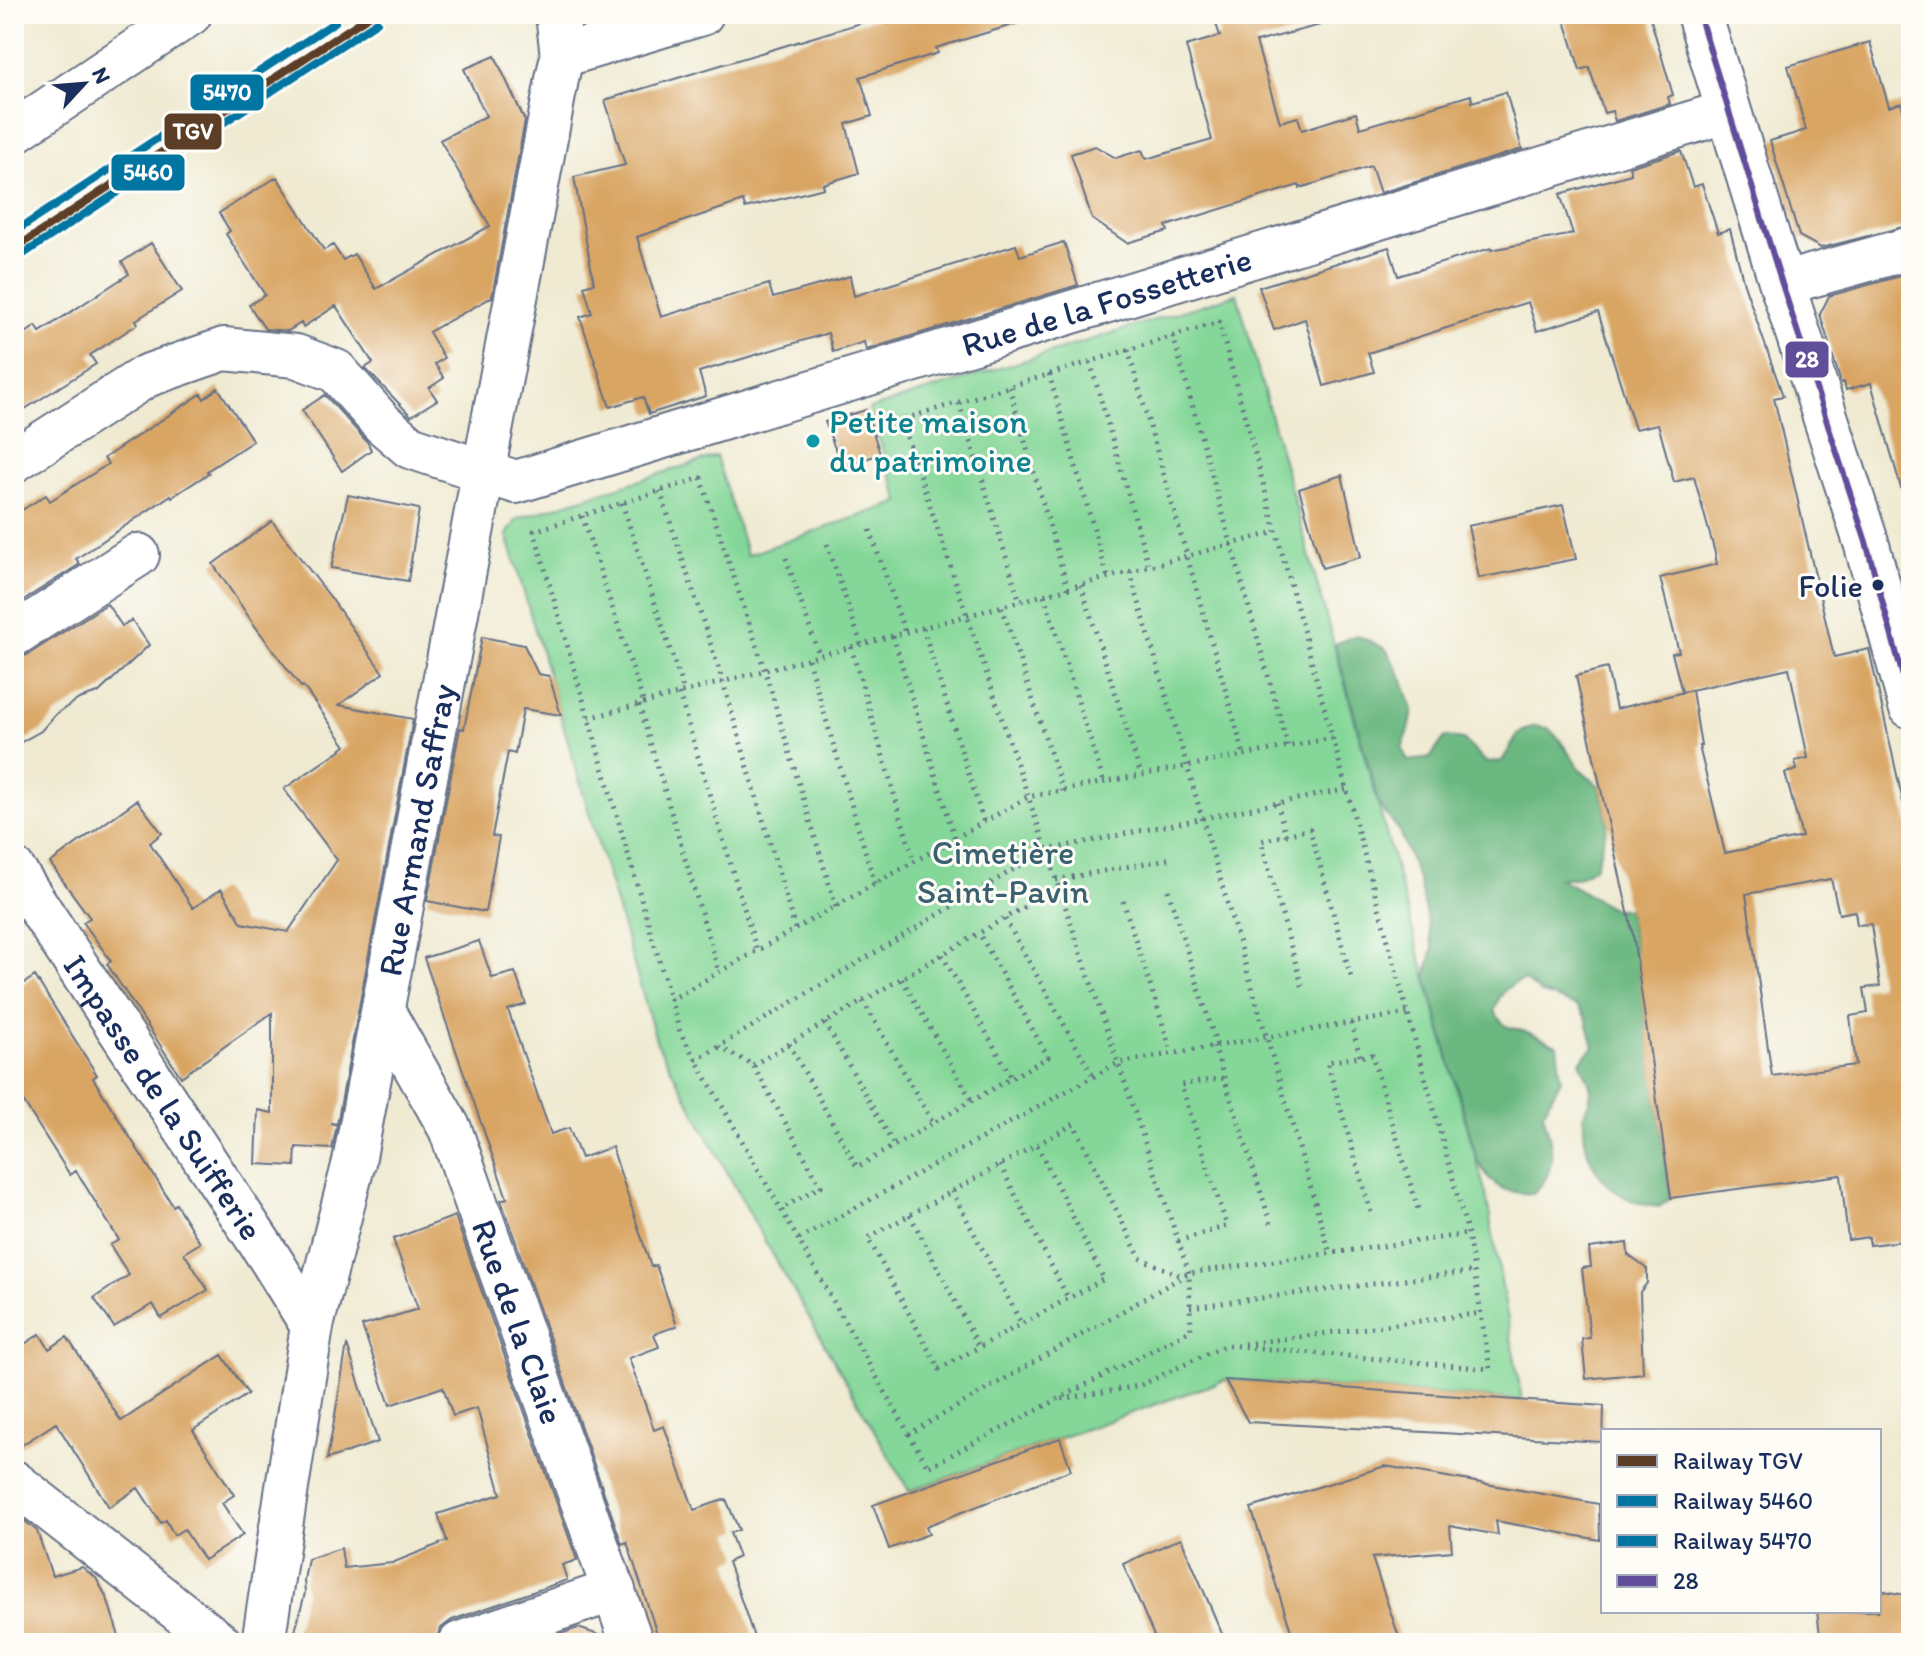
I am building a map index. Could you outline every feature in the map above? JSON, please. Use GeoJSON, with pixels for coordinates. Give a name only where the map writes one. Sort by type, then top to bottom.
{"type":"FeatureCollection","features":[{"type":"Feature","properties":{"kind":"street"},"geometry":{"type":"LineString","coordinates":[[14,132],[190,14]]}},
{"type":"Feature","properties":{"kind":"street","name":"Rue Armand Saffray"},"geometry":{"type":"LineString","coordinates":[[263,1643],[312,1326],[354,1162],[562,56],[557,14]]}},
{"type":"Feature","properties":{"kind":"street"},"geometry":{"type":"LineString","coordinates":[[562,56],[702,14]]}},
{"type":"Feature","properties":{"kind":"street"},"geometry":{"type":"LineString","coordinates":[[1699,14],[1866,542],[1911,706]]}},
{"type":"Feature","properties":{"kind":"street","name":"Rue de la Fossetterie"},"geometry":{"type":"LineString","coordinates":[[14,461],[146,376],[224,349],[296,356],[336,371],[382,423],[410,447],[516,482],[1729,111]]}},
{"type":"Feature","properties":{"kind":"street"},"geometry":{"type":"LineString","coordinates":[[1782,284],[1911,248]]}},
{"type":"Feature","properties":{"kind":"street"},"geometry":{"type":"LineString","coordinates":[[14,635],[138,555]]}},
{"type":"Feature","properties":{"kind":"street","name":"Impasse de la Suifferie"},"geometry":{"type":"LineString","coordinates":[[14,870],[27,916],[271,1260],[312,1326]]}},
{"type":"Feature","properties":{"kind":"street","name":"Rue de la Claie"},"geometry":{"type":"LineString","coordinates":[[383,1011],[450,1129],[632,1643]]}},
{"type":"Feature","properties":{"kind":"street"},"geometry":{"type":"LineString","coordinates":[[14,1482],[220,1643]]}},
{"type":"Feature","properties":{"kind":"street"},"geometry":{"type":"LineString","coordinates":[[460,1643],[614,1590]]}},
{"type":"Feature","properties":{"kind":"path"},"geometry":{"type":"LineString","coordinates":[[836,907],[765,671],[701,478],[534,531],[680,1032],[928,1467],[1191,1330],[1189,1273],[901,420],[1219,322],[1468,1234],[1490,1369],[1231,1345]]}},
{"type":"Feature","properties":{"kind":"path"},"geometry":{"type":"LineString","coordinates":[[1173,336],[1288,747]]}},
{"type":"Feature","properties":{"kind":"path"},"geometry":{"type":"LineString","coordinates":[[1128,350],[1244,755]]}},
{"type":"Feature","properties":{"kind":"path"},"geometry":{"type":"LineString","coordinates":[[1090,362],[1149,567]]}},
{"type":"Feature","properties":{"kind":"path"},"geometry":{"type":"LineString","coordinates":[[1049,374],[1108,578]]}},
{"type":"Feature","properties":{"kind":"path"},"geometry":{"type":"LineString","coordinates":[[1009,387],[1068,589]]}},
{"type":"Feature","properties":{"kind":"path"},"geometry":{"type":"LineString","coordinates":[[959,403],[1020,602]]}},
{"type":"Feature","properties":{"kind":"path"},"geometry":{"type":"LineString","coordinates":[[660,491],[723,682],[796,930]]}},
{"type":"Feature","properties":{"kind":"path"},"geometry":{"type":"LineString","coordinates":[[622,503],[682,693],[757,951]]}},
{"type":"Feature","properties":{"kind":"path"},"geometry":{"type":"LineString","coordinates":[[582,516],[642,704],[719,973]]}},
{"type":"Feature","properties":{"kind":"path"},"geometry":{"type":"LineString","coordinates":[[870,530],[905,633]]}},
{"type":"Feature","properties":{"kind":"path"},"geometry":{"type":"LineString","coordinates":[[589,718],[1276,532]]}},
{"type":"Feature","properties":{"kind":"path"},"geometry":{"type":"LineString","coordinates":[[827,544],[861,644]]}},
{"type":"Feature","properties":{"kind":"path"},"geometry":{"type":"LineString","coordinates":[[786,558],[819,656]]}},
{"type":"Feature","properties":{"kind":"path"},"geometry":{"type":"LineString","coordinates":[[1130,572],[1330,1253]]}},
{"type":"Feature","properties":{"kind":"path"},"geometry":{"type":"LineString","coordinates":[[1081,585],[1141,775]]}},
{"type":"Feature","properties":{"kind":"path"},"geometry":{"type":"LineString","coordinates":[[1044,595],[1104,783]]}},
{"type":"Feature","properties":{"kind":"path"},"geometry":{"type":"LineString","coordinates":[[1002,607],[1063,791]]}},
{"type":"Feature","properties":{"kind":"path"},"geometry":{"type":"LineString","coordinates":[[923,628],[984,823]]}},
{"type":"Feature","properties":{"kind":"path"},"geometry":{"type":"LineString","coordinates":[[893,636],[955,839]]}},
{"type":"Feature","properties":{"kind":"path"},"geometry":{"type":"LineString","coordinates":[[851,647],[914,862]]}},
{"type":"Feature","properties":{"kind":"path"},"geometry":{"type":"LineString","coordinates":[[808,659],[875,884]]}},
{"type":"Feature","properties":{"kind":"path"},"geometry":{"type":"LineString","coordinates":[[670,1000],[1028,797],[1332,738]]}},
{"type":"Feature","properties":{"kind":"path"},"geometry":{"type":"LineString","coordinates":[[696,1060],[1046,850],[1347,789]]}},
{"type":"Feature","properties":{"kind":"path"},"geometry":{"type":"LineString","coordinates":[[1277,803],[1286,835]]}},
{"type":"Feature","properties":{"kind":"path"},"geometry":{"type":"LineString","coordinates":[[1302,986],[1261,841],[1310,829],[1351,978]]}},
{"type":"Feature","properties":{"kind":"path"},"geometry":{"type":"LineString","coordinates":[[1056,880],[1173,858]]}},
{"type":"Feature","properties":{"kind":"path"},"geometry":{"type":"LineString","coordinates":[[1168,890],[1271,1224]]}},
{"type":"Feature","properties":{"kind":"path"},"geometry":{"type":"LineString","coordinates":[[1123,901],[1172,1053]]}},
{"type":"Feature","properties":{"kind":"path"},"geometry":{"type":"LineString","coordinates":[[753,1065],[1029,904]]}},
{"type":"Feature","properties":{"kind":"path"},"geometry":{"type":"LineString","coordinates":[[1005,919],[1093,1076]]}},
{"type":"Feature","properties":{"kind":"path"},"geometry":{"type":"LineString","coordinates":[[789,1044],[857,1167],[1048,1057],[979,933]]}},
{"type":"Feature","properties":{"kind":"path"},"geometry":{"type":"LineString","coordinates":[[942,955],[1012,1078]]}},
{"type":"Feature","properties":{"kind":"path"},"geometry":{"type":"LineString","coordinates":[[902,979],[972,1101]]}},
{"type":"Feature","properties":{"kind":"path"},"geometry":{"type":"LineString","coordinates":[[863,1001],[933,1123]]}},
{"type":"Feature","properties":{"kind":"path"},"geometry":{"type":"LineString","coordinates":[[798,1239],[1118,1063],[1408,1013]]}},
{"type":"Feature","properties":{"kind":"path"},"geometry":{"type":"LineString","coordinates":[[825,1023],[894,1145]]}},
{"type":"Feature","properties":{"kind":"path"},"geometry":{"type":"LineString","coordinates":[[1351,1023],[1360,1056]]}},
{"type":"Feature","properties":{"kind":"path"},"geometry":{"type":"LineString","coordinates":[[718,1047],[753,1065],[821,1186],[781,1209]]}},
{"type":"Feature","properties":{"kind":"path"},"geometry":{"type":"LineString","coordinates":[[1371,1212],[1327,1062],[1372,1055],[1418,1209]]}},
{"type":"Feature","properties":{"kind":"path"},"geometry":{"type":"LineString","coordinates":[[1178,1241],[1227,1226],[1181,1085],[1224,1078]]}},
{"type":"Feature","properties":{"kind":"path"},"geometry":{"type":"LineString","coordinates":[[1037,1145],[1104,1279],[939,1369],[868,1238],[1074,1124],[1140,1258],[1182,1277]]}},
{"type":"Feature","properties":{"kind":"path"},"geometry":{"type":"LineString","coordinates":[[1000,1165],[1068,1298]]}},
{"type":"Feature","properties":{"kind":"path"},"geometry":{"type":"LineString","coordinates":[[952,1191],[1021,1323]]}},
{"type":"Feature","properties":{"kind":"path"},"geometry":{"type":"LineString","coordinates":[[910,1215],[979,1347]]}},
{"type":"Feature","properties":{"kind":"path"},"geometry":{"type":"LineString","coordinates":[[909,1434],[1189,1273],[1468,1234]]}},
{"type":"Feature","properties":{"kind":"path"},"geometry":{"type":"LineString","coordinates":[[1190,1307],[1475,1271]]}},
{"type":"Feature","properties":{"kind":"path"},"geometry":{"type":"LineString","coordinates":[[1056,1400],[1139,1386],[1226,1345],[1481,1313]]}},
{"type":"Feature","properties":{"kind":"green space","name":"Cimetière Saint-Pavin"},"geometry":{"type":"Polygon","coordinates":[[[1237,294],[1486,1195],[1522,1400],[1225,1380],[909,1491],[757,1227],[657,1043],[507,535],[517,519],[716,456],[747,555],[900,502],[869,409],[1237,294]]]}},
{"type":"Feature","properties":{"kind":"green space"},"geometry":{"type":"Polygon","coordinates":[[[1356,635],[1386,649],[1403,680],[1413,711],[1402,749],[1408,761],[1430,758],[1445,737],[1463,740],[1487,763],[1502,761],[1519,733],[1535,726],[1549,729],[1579,768],[1600,787],[1608,823],[1596,866],[1576,878],[1559,878],[1614,909],[1627,909],[1671,1198],[1659,1207],[1642,1204],[1613,1189],[1594,1165],[1584,1134],[1584,1116],[1591,1087],[1580,1061],[1594,1047],[1586,1017],[1577,1006],[1541,993],[1524,980],[1504,991],[1494,1011],[1505,1026],[1557,1045],[1561,1079],[1543,1113],[1551,1146],[1550,1166],[1542,1185],[1533,1194],[1499,1187],[1477,1160],[1426,976],[1433,948],[1419,882],[1399,831],[1379,805],[1335,644],[1356,635]]]}},
{"type":"Feature","properties":{"kind":"building"},"geometry":{"type":"Polygon","coordinates":[[[890,14],[1020,14],[1022,22],[936,48],[938,53],[860,77],[872,116],[846,124],[859,173],[823,184],[824,188],[745,208],[743,201],[637,237],[661,317],[769,284],[773,298],[850,276],[854,296],[1016,245],[1020,256],[1064,242],[1078,285],[866,350],[864,342],[833,352],[828,333],[699,372],[706,396],[649,414],[643,397],[610,407],[580,317],[592,313],[584,286],[594,283],[574,177],[625,165],[605,100],[890,14]]]}},
{"type":"Feature","properties":{"kind":"building"},"geometry":{"type":"Polygon","coordinates":[[[1213,14],[1318,14],[1320,25],[1256,42],[1280,122],[1298,117],[1302,130],[1356,113],[1360,128],[1471,95],[1472,102],[1506,92],[1522,149],[1380,193],[1371,166],[1166,226],[1168,231],[1127,243],[1092,219],[1071,154],[1095,146],[1116,158],[1142,150],[1146,159],[1212,140],[1186,46],[1220,36],[1213,14]]]}},
{"type":"Feature","properties":{"kind":"building"},"geometry":{"type":"Polygon","coordinates":[[[1563,14],[1649,14],[1673,95],[1668,97],[1670,104],[1615,121],[1612,111],[1604,113],[1589,67],[1580,70],[1563,14]]]}},
{"type":"Feature","properties":{"kind":"building"},"geometry":{"type":"Polygon","coordinates":[[[1870,42],[1889,107],[1901,103],[1911,137],[1911,225],[1821,248],[1799,236],[1770,141],[1806,130],[1788,66],[1870,42]]]}},
{"type":"Feature","properties":{"kind":"building"},"geometry":{"type":"Polygon","coordinates":[[[495,56],[525,121],[492,297],[429,332],[444,358],[435,364],[444,378],[429,388],[437,400],[411,416],[365,368],[373,363],[336,306],[303,327],[301,323],[288,331],[265,329],[249,305],[265,295],[226,234],[230,231],[219,213],[277,177],[324,250],[333,245],[343,260],[354,254],[376,289],[490,226],[440,140],[486,116],[464,69],[495,56]]]}},
{"type":"Feature","properties":{"kind":"building"},"geometry":{"type":"Polygon","coordinates":[[[1681,151],[1693,187],[1702,184],[1718,233],[1730,229],[1744,284],[1783,396],[1774,398],[1834,657],[1869,649],[1911,838],[1911,1240],[1869,1245],[1869,1237],[1848,1240],[1841,1175],[1671,1198],[1633,935],[1576,676],[1607,668],[1616,709],[1692,690],[1699,746],[1725,853],[1802,837],[1785,773],[1797,770],[1795,761],[1808,758],[1789,668],[1682,692],[1672,653],[1679,652],[1660,578],[1717,564],[1715,553],[1694,477],[1674,482],[1658,424],[1635,429],[1598,312],[1537,331],[1528,302],[1368,353],[1374,372],[1324,386],[1305,319],[1274,330],[1259,287],[1389,247],[1398,276],[1491,248],[1573,234],[1560,194],[1631,174],[1629,167],[1681,151]],[[1831,879],[1746,894],[1772,1076],[1856,1065],[1850,1016],[1868,1013],[1864,988],[1880,986],[1871,924],[1857,925],[1855,911],[1839,914],[1831,879]]]}},
{"type":"Feature","properties":{"kind":"building"},"geometry":{"type":"Polygon","coordinates":[[[151,243],[182,291],[136,320],[138,324],[90,355],[96,364],[14,416],[14,341],[36,326],[40,332],[129,274],[122,262],[151,243]]]}},
{"type":"Feature","properties":{"kind":"building"},"geometry":{"type":"Polygon","coordinates":[[[1911,273],[1911,487],[1901,488],[1871,383],[1846,390],[1844,382],[1841,383],[1820,314],[1829,296],[1911,273]]]}},
{"type":"Feature","properties":{"kind":"building"},"geometry":{"type":"Polygon","coordinates":[[[218,388],[253,441],[76,559],[80,564],[14,606],[14,515],[46,495],[50,501],[108,464],[104,458],[201,394],[204,399],[218,388]]]}},
{"type":"Feature","properties":{"kind":"building"},"geometry":{"type":"Polygon","coordinates":[[[325,395],[371,450],[342,471],[302,410],[325,395]]]}},
{"type":"Feature","properties":{"kind":"building"},"geometry":{"type":"Polygon","coordinates":[[[866,410],[880,454],[842,467],[825,422],[866,410]]]}},
{"type":"Feature","properties":{"kind":"building"},"geometry":{"type":"Polygon","coordinates":[[[1342,475],[1361,557],[1322,568],[1299,489],[1342,475]]]}},
{"type":"Feature","properties":{"kind":"building"},"geometry":{"type":"Polygon","coordinates":[[[348,495],[419,509],[408,581],[331,568],[348,495]]]}},
{"type":"Feature","properties":{"kind":"building"},"geometry":{"type":"Polygon","coordinates":[[[1563,505],[1576,559],[1479,578],[1468,526],[1563,505]]]}},
{"type":"Feature","properties":{"kind":"building"},"geometry":{"type":"Polygon","coordinates":[[[272,521],[383,673],[339,705],[413,719],[337,1124],[331,1123],[337,1125],[332,1149],[296,1147],[295,1166],[256,1164],[258,1110],[272,1113],[272,1013],[181,1077],[107,964],[111,961],[83,922],[90,918],[50,863],[137,800],[162,833],[150,843],[193,908],[221,889],[242,923],[288,932],[337,860],[284,789],[346,746],[255,626],[213,564],[272,521]]]}},
{"type":"Feature","properties":{"kind":"building"},"geometry":{"type":"Polygon","coordinates":[[[107,604],[122,626],[132,620],[149,645],[98,693],[79,699],[56,714],[41,731],[14,746],[14,659],[27,655],[107,604]]]}},
{"type":"Feature","properties":{"kind":"building"},"geometry":{"type":"Polygon","coordinates":[[[482,637],[524,645],[538,674],[549,676],[561,715],[523,709],[515,754],[508,752],[492,836],[499,837],[485,912],[427,901],[460,728],[464,729],[482,637]]]}},
{"type":"Feature","properties":{"kind":"building"},"geometry":{"type":"Polygon","coordinates":[[[479,941],[492,978],[515,972],[526,1004],[508,1010],[551,1134],[569,1128],[581,1158],[612,1147],[651,1267],[656,1265],[677,1326],[654,1334],[659,1347],[629,1358],[654,1430],[664,1426],[694,1510],[726,1499],[739,1530],[730,1533],[739,1557],[728,1562],[756,1643],[660,1643],[627,1542],[622,1544],[501,1200],[507,1198],[424,958],[479,941]]]}},
{"type":"Feature","properties":{"kind":"building"},"geometry":{"type":"Polygon","coordinates":[[[35,976],[97,1075],[93,1078],[173,1206],[176,1204],[200,1243],[184,1253],[208,1290],[161,1318],[153,1304],[114,1327],[94,1298],[129,1275],[110,1245],[119,1240],[76,1171],[70,1175],[14,1087],[14,990],[35,976]]]}},
{"type":"Feature","properties":{"kind":"building"},"geometry":{"type":"Polygon","coordinates":[[[455,1216],[577,1560],[562,1565],[567,1580],[452,1620],[441,1628],[437,1643],[292,1643],[305,1593],[308,1559],[341,1548],[344,1568],[392,1563],[447,1541],[438,1514],[501,1494],[477,1408],[453,1416],[443,1387],[390,1405],[362,1326],[418,1309],[393,1239],[455,1216]]]}},
{"type":"Feature","properties":{"kind":"building"},"geometry":{"type":"Polygon","coordinates":[[[1627,1243],[1628,1255],[1647,1269],[1647,1283],[1640,1292],[1643,1373],[1586,1379],[1582,1339],[1590,1338],[1582,1268],[1591,1267],[1589,1248],[1627,1243]]]}},
{"type":"Feature","properties":{"kind":"building"},"geometry":{"type":"Polygon","coordinates":[[[40,1334],[49,1349],[67,1337],[121,1421],[222,1355],[248,1394],[193,1430],[234,1495],[222,1503],[243,1535],[204,1560],[184,1529],[174,1535],[166,1520],[161,1523],[138,1488],[109,1507],[56,1423],[14,1450],[14,1351],[40,1334]]]}},
{"type":"Feature","properties":{"kind":"building"},"geometry":{"type":"Polygon","coordinates":[[[347,1345],[378,1442],[327,1459],[333,1427],[347,1345]]]}},
{"type":"Feature","properties":{"kind":"building"},"geometry":{"type":"Polygon","coordinates":[[[1225,1380],[1604,1406],[1601,1442],[1248,1422],[1225,1380]]]}},
{"type":"Feature","properties":{"kind":"building"},"geometry":{"type":"Polygon","coordinates":[[[1060,1438],[1071,1470],[926,1526],[929,1534],[889,1549],[873,1505],[1060,1438]]]}},
{"type":"Feature","properties":{"kind":"building"},"geometry":{"type":"Polygon","coordinates":[[[1385,1466],[1599,1504],[1600,1540],[1496,1521],[1498,1535],[1450,1526],[1452,1551],[1372,1558],[1401,1643],[1295,1643],[1251,1508],[1385,1466]]]}},
{"type":"Feature","properties":{"kind":"building"},"geometry":{"type":"Polygon","coordinates":[[[14,1512],[37,1531],[52,1576],[82,1567],[96,1578],[107,1598],[121,1643],[14,1643],[14,1512]]]}},
{"type":"Feature","properties":{"kind":"building"},"geometry":{"type":"Polygon","coordinates":[[[1181,1538],[1226,1643],[1157,1643],[1123,1564],[1181,1538]]]}},
{"type":"Feature","properties":{"kind":"building"},"geometry":{"type":"Polygon","coordinates":[[[1881,1590],[1911,1596],[1911,1643],[1821,1643],[1817,1613],[1881,1613],[1881,1590]]]}},
{"type":"Feature","properties":{"kind":"building"},"geometry":{"type":"Polygon","coordinates":[[[578,1628],[605,1637],[607,1643],[534,1643],[578,1628]]]}},
{"type":"Feature","properties":{"kind":"rail line","name":"TGV"},"geometry":{"type":"LineString","coordinates":[[14,249],[372,14]]}},
{"type":"Feature","properties":{"kind":"rail line","name":"5470"},"geometry":{"type":"LineString","coordinates":[[19,229],[335,22]]}},
{"type":"Feature","properties":{"kind":"rail line","name":"5460"},"geometry":{"type":"LineString","coordinates":[[19,257],[377,22]]}},
{"type":"Feature","properties":{"kind":"transit line","name":"28"},"geometry":{"type":"LineString","coordinates":[[1699,14],[1866,542],[1911,706]]}},
{"type":"Feature","properties":{"kind":"place","name":"Petite maison du patrimoine"},"geometry":{"type":"Point","coordinates":[813,441]}},
{"type":"Feature","properties":{"kind":"place","name":"Folie"},"geometry":{"type":"Point","coordinates":[1878,585]}}]}
